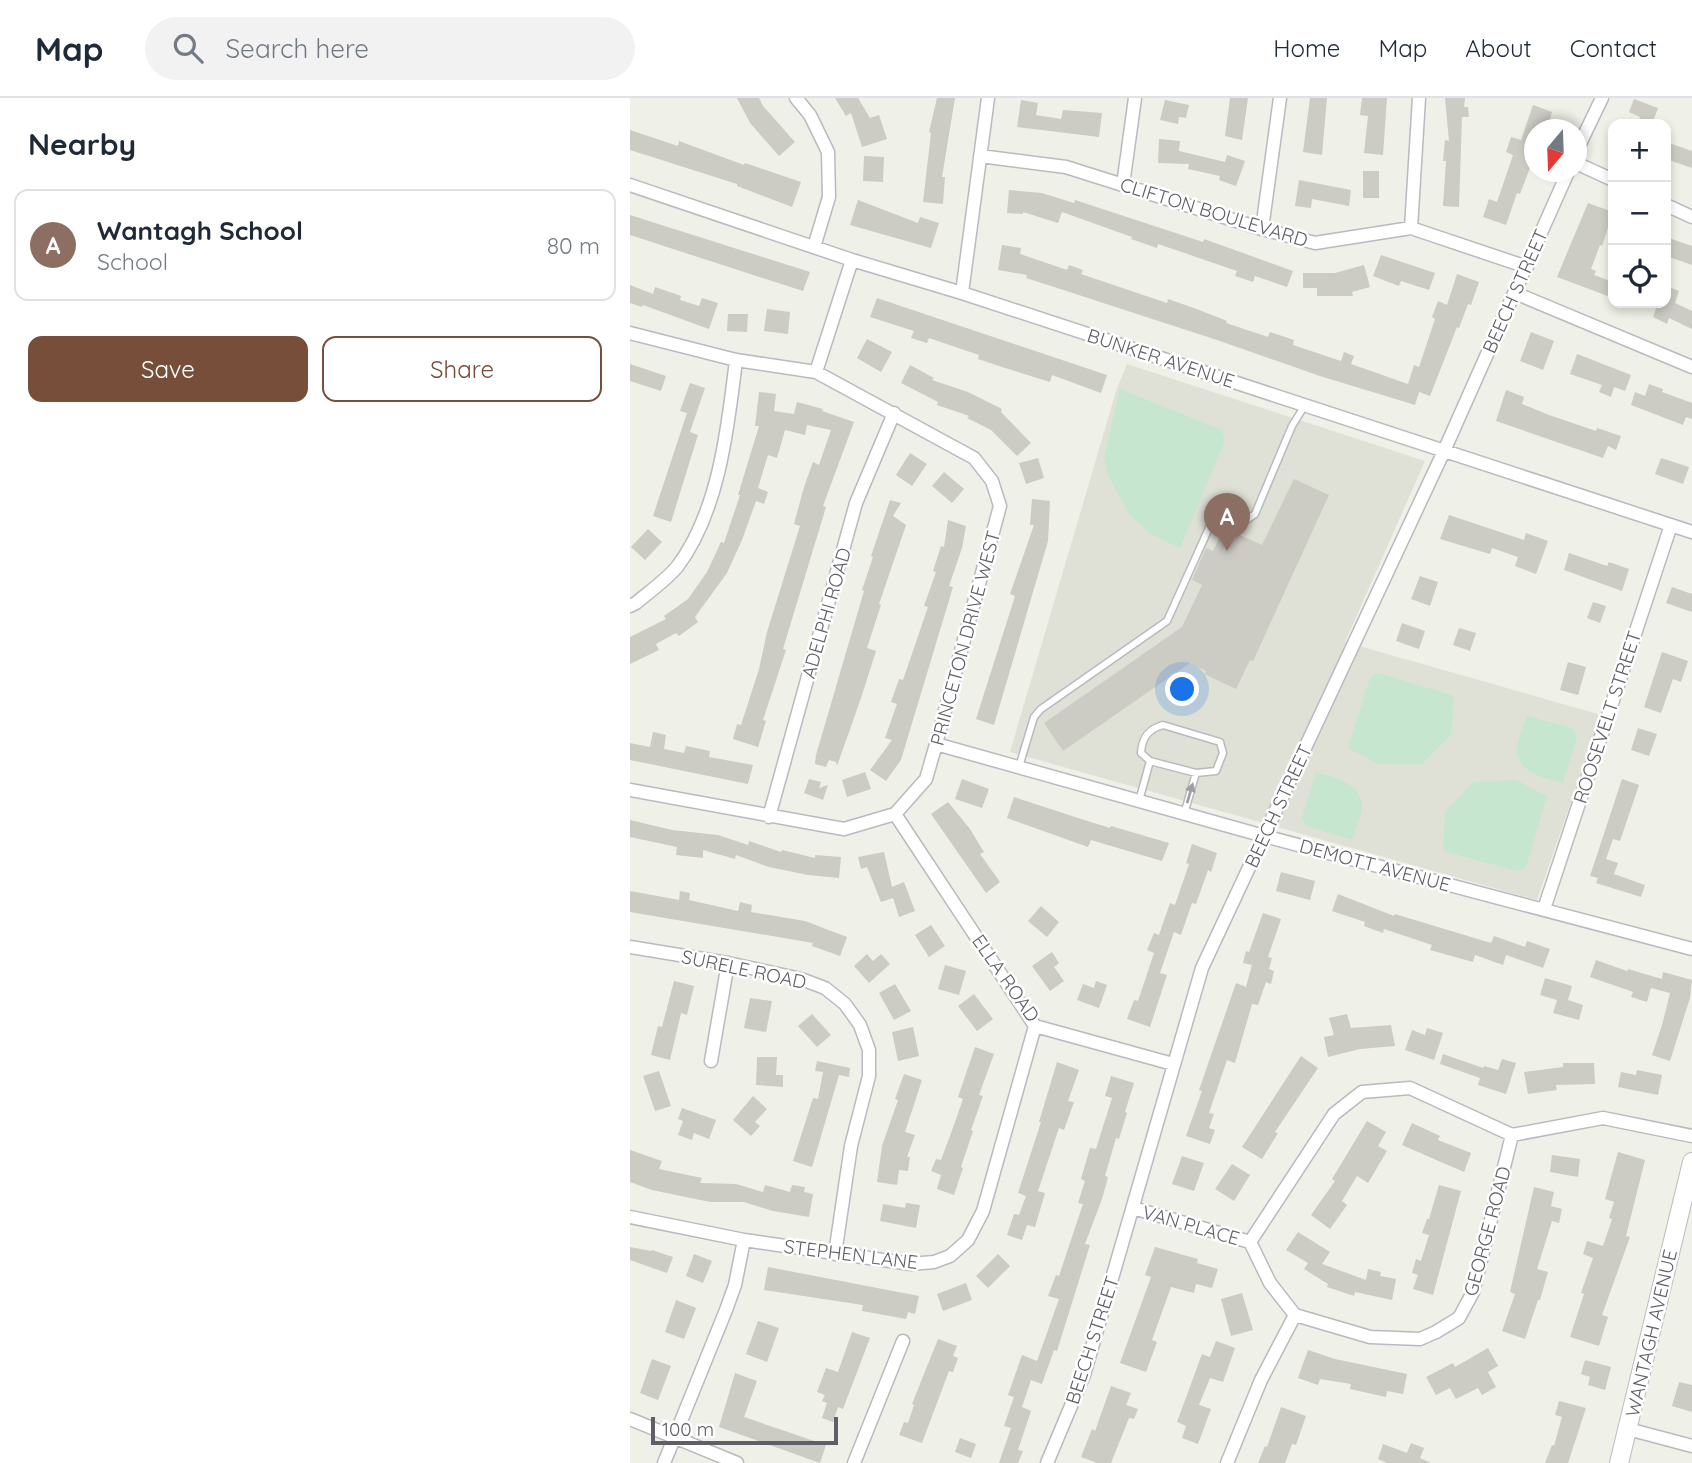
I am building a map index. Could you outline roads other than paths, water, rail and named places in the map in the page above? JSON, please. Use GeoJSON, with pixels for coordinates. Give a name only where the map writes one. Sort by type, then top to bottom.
{"type":"FeatureCollection","features":[{"type":"Feature","properties":{"kind":"main road","name":"WANTAGH AVENUE"},"geometry":{"type":"LineString","coordinates":[[1619,1463],[1692,1162]]}},
{"type":"Feature","properties":{"kind":"street"},"geometry":{"type":"LineString","coordinates":[[796,98],[810,115],[828,152],[830,197],[814,247]]}},
{"type":"Feature","properties":{"kind":"street"},"geometry":{"type":"LineString","coordinates":[[962,293],[988,98]]}},
{"type":"Feature","properties":{"kind":"street"},"geometry":{"type":"LineString","coordinates":[[1123,185],[1135,98]]}},
{"type":"Feature","properties":{"kind":"street"},"geometry":{"type":"LineString","coordinates":[[1262,229],[1280,98]]}},
{"type":"Feature","properties":{"kind":"street"},"geometry":{"type":"LineString","coordinates":[[1411,228],[1419,98]]}},
{"type":"Feature","properties":{"kind":"street"},"geometry":{"type":"LineString","coordinates":[[1587,130],[1602,98]]}},
{"type":"Feature","properties":{"kind":"street","name":"CLIFTON BOULEVARD"},"geometry":{"type":"LineString","coordinates":[[980,156],[1066,167],[1315,243],[1411,228],[1527,267]]}},
{"type":"Feature","properties":{"kind":"street"},"geometry":{"type":"LineString","coordinates":[[1587,168],[1608,178]]}},
{"type":"Feature","properties":{"kind":"street","name":"BEECH STREET"},"geometry":{"type":"LineString","coordinates":[[1047,1463],[1084,1375],[1202,968],[1444,451],[1564,182]]}},
{"type":"Feature","properties":{"kind":"street","name":"BUNKER AVENUE"},"geometry":{"type":"LineString","coordinates":[[630,185],[852,260],[962,293],[1692,532]]}},
{"type":"Feature","properties":{"kind":"street"},"geometry":{"type":"LineString","coordinates":[[1671,207],[1692,217]]}},
{"type":"Feature","properties":{"kind":"street"},"geometry":{"type":"LineString","coordinates":[[817,372],[852,260]]}},
{"type":"Feature","properties":{"kind":"street"},"geometry":{"type":"LineString","coordinates":[[1515,293],[1692,367]]}},
{"type":"Feature","properties":{"kind":"street"},"geometry":{"type":"LineString","coordinates":[[630,332],[736,360],[817,372],[894,414]]}},
{"type":"Feature","properties":{"kind":"street"},"geometry":{"type":"LineString","coordinates":[[630,606],[676,568],[701,527],[727,436],[736,360]]}},
{"type":"Feature","properties":{"kind":"street","name":"PRINCETON DRIVE WEST"},"geometry":{"type":"LineString","coordinates":[[894,414],[974,458],[992,481],[1000,506],[926,779],[895,814]]}},
{"type":"Feature","properties":{"kind":"street","name":"ADELPHI ROAD"},"geometry":{"type":"LineString","coordinates":[[769,817],[856,503],[894,414]]}},
{"type":"Feature","properties":{"kind":"street","name":"ROOSEVELT STREET"},"geometry":{"type":"LineString","coordinates":[[1544,909],[1671,525]]}},
{"type":"Feature","properties":{"kind":"street","name":"DEMOTT AVENUE"},"geometry":{"type":"LineString","coordinates":[[936,744],[1265,836],[1692,948]]}},
{"type":"Feature","properties":{"kind":"street"},"geometry":{"type":"LineString","coordinates":[[630,790],[844,829],[895,814]]}},
{"type":"Feature","properties":{"kind":"street","name":"ELLA ROAD"},"geometry":{"type":"LineString","coordinates":[[895,814],[1035,1026],[1174,1064]]}},
{"type":"Feature","properties":{"kind":"street","name":"SURELE ROAD"},"geometry":{"type":"LineString","coordinates":[[630,947],[728,963],[801,979],[825,988],[845,1004],[860,1025],[869,1050],[869,1076],[851,1146],[835,1254]]}},
{"type":"Feature","properties":{"kind":"street"},"geometry":{"type":"LineString","coordinates":[[711,1061],[728,963]]}},
{"type":"Feature","properties":{"kind":"street","name":"STEPHEN LANE"},"geometry":{"type":"LineString","coordinates":[[630,1217],[744,1240],[911,1264],[934,1262],[950,1256],[968,1240],[983,1211],[1035,1026]]}},
{"type":"Feature","properties":{"kind":"street"},"geometry":{"type":"LineString","coordinates":[[1227,1463],[1261,1380],[1295,1315],[1270,1283],[1250,1242],[1335,1114],[1362,1092],[1410,1088],[1512,1135],[1603,1118],[1692,1136]]}},
{"type":"Feature","properties":{"kind":"street","name":"GEORGE ROAD"},"geometry":{"type":"LineString","coordinates":[[1295,1315],[1370,1337],[1420,1339],[1459,1318],[1473,1292],[1512,1135]]}},
{"type":"Feature","properties":{"kind":"street","name":"VAN PLACE"},"geometry":{"type":"LineString","coordinates":[[1133,1208],[1250,1242]]}},
{"type":"Feature","properties":{"kind":"street"},"geometry":{"type":"LineString","coordinates":[[664,1463],[731,1298],[744,1240]]}},
{"type":"Feature","properties":{"kind":"street"},"geometry":{"type":"LineString","coordinates":[[854,1463],[904,1341]]}},
{"type":"Feature","properties":{"kind":"street"},"geometry":{"type":"LineString","coordinates":[[630,1419],[737,1463]]}},
{"type":"Feature","properties":{"kind":"street"},"geometry":{"type":"LineString","coordinates":[[1628,1429],[1692,1446]]}},
{"type":"Feature","properties":{"kind":"lane"},"geometry":{"type":"LineString","coordinates":[[1019,768],[1034,717],[1041,709],[1167,621],[1218,508],[1248,519],[1255,514],[1292,426],[1305,405]]}},
{"type":"Feature","properties":{"kind":"lane"},"geometry":{"type":"LineString","coordinates":[[1171,726],[1220,742],[1223,753],[1216,771],[1196,773],[1150,761],[1141,753],[1142,740],[1153,728],[1171,726]]}},
{"type":"Feature","properties":{"kind":"lane"},"geometry":{"type":"LineString","coordinates":[[1139,801],[1150,761]]}},
{"type":"Feature","properties":{"kind":"lane"},"geometry":{"type":"LineString","coordinates":[[1184,814],[1196,773]]}},
{"type":"Feature","properties":{"kind":"place","name":"Wantagh School"},"geometry":{"type":"Point","coordinates":[1227,551]}}]}
